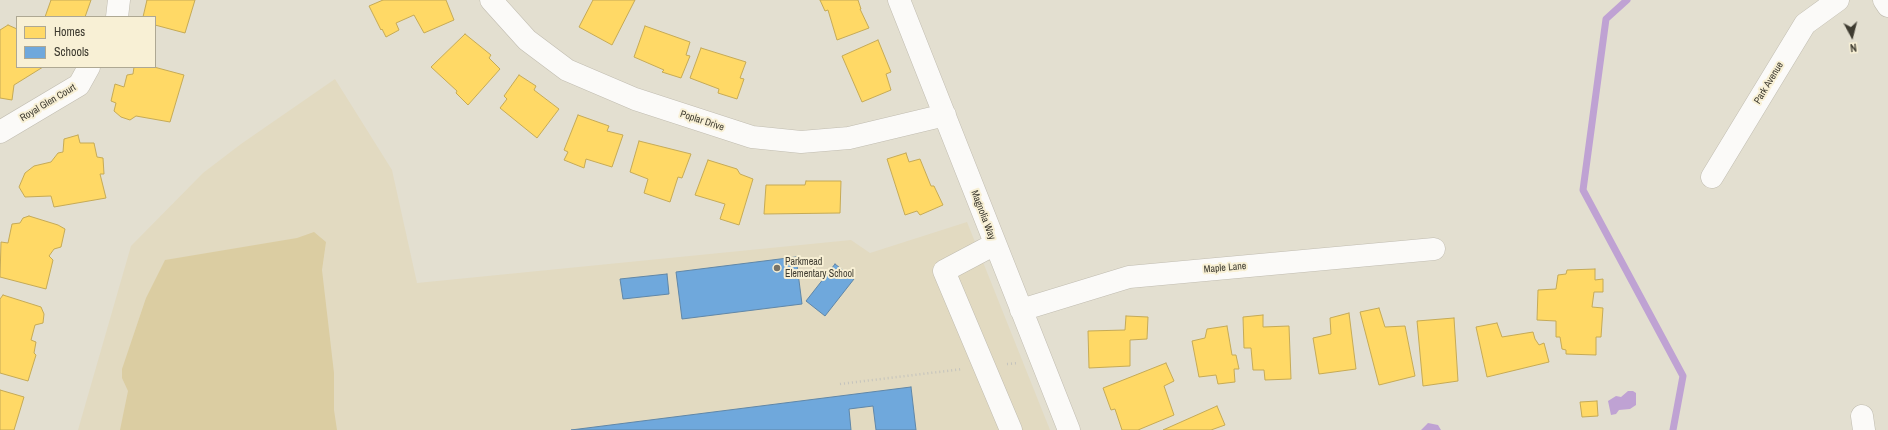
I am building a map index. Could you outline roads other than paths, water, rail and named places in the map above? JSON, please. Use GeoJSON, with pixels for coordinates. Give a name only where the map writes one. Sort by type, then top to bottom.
{"type":"FeatureCollection","features":[{"type":"Feature","properties":{"kind":"street"},"geometry":{"type":"LineString","coordinates":[[117,16],[120,0]]}},
{"type":"Feature","properties":{"kind":"street","name":"Poplar Drive"},"geometry":{"type":"LineString","coordinates":[[491,0],[527,40],[567,70],[635,99],[752,137],[801,142],[849,138],[945,115]]}},
{"type":"Feature","properties":{"kind":"street","name":"Magnolia Way"},"geometry":{"type":"LineString","coordinates":[[899,0],[1020,310],[1069,430]]}},
{"type":"Feature","properties":{"kind":"street","name":"Park Avenue"},"geometry":{"type":"LineString","coordinates":[[1712,177],[1805,24],[1838,0]]}},
{"type":"Feature","properties":{"kind":"street"},"geometry":{"type":"LineString","coordinates":[[1884,0],[1888,6]]}},
{"type":"Feature","properties":{"kind":"street","name":"Royal Glen Court"},"geometry":{"type":"LineString","coordinates":[[0,132],[79,85],[88,68]]}},
{"type":"Feature","properties":{"kind":"street"},"geometry":{"type":"LineString","coordinates":[[995,244],[944,271],[1011,430]]}},
{"type":"Feature","properties":{"kind":"street","name":"Maple Lane"},"geometry":{"type":"LineString","coordinates":[[1020,310],[1129,277],[1434,249]]}},
{"type":"Feature","properties":{"kind":"waterway"},"geometry":{"type":"LineString","coordinates":[[1627,0],[1606,19],[1583,190],[1683,376],[1673,430]]}},
{"type":"Feature","properties":{"kind":"place","name":"Parkmead Elementary School"},"geometry":{"type":"Point","coordinates":[777,268]}}]}
